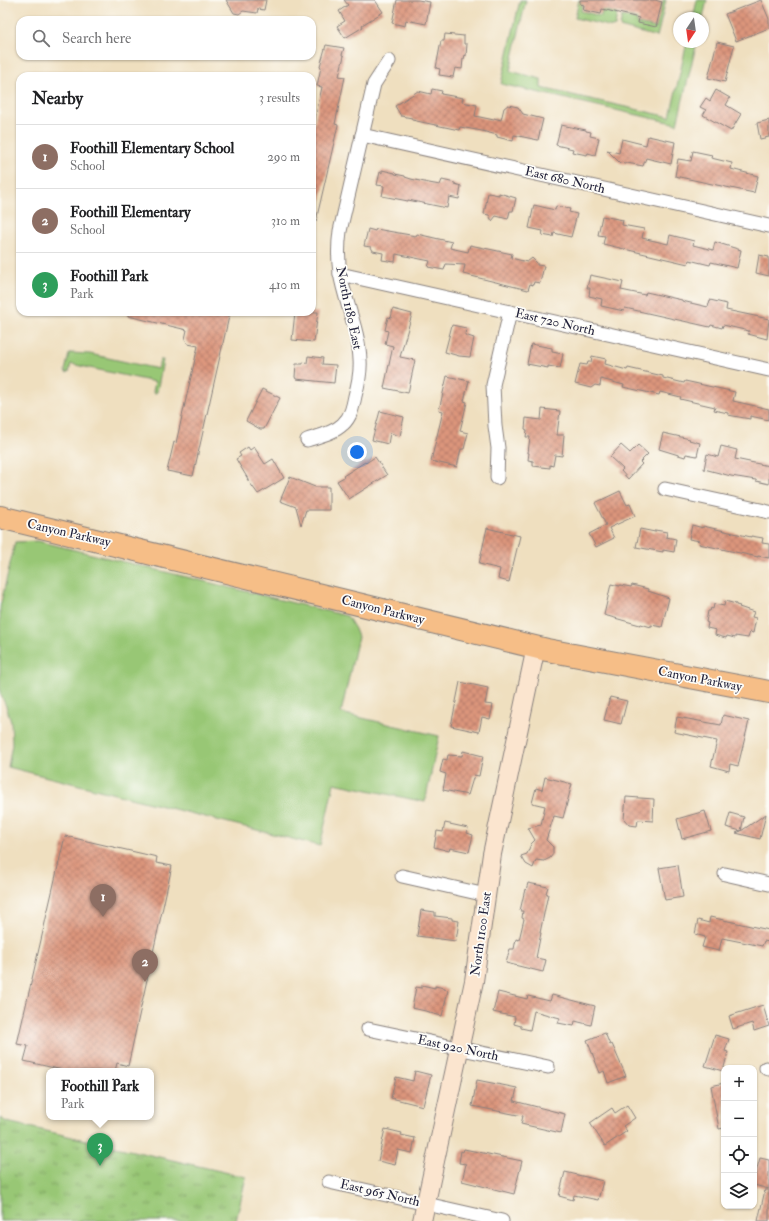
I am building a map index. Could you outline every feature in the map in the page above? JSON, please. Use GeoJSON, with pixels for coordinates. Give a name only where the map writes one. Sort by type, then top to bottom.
{"type":"FeatureCollection","features":[{"type":"Feature","properties":{"kind":"highway","name":"Canyon Parkway"},"geometry":{"type":"LineString","coordinates":[[0,517],[536,647],[769,692]]}},
{"type":"Feature","properties":{"kind":"street","name":"North 1180 East"},"geometry":{"type":"LineString","coordinates":[[307,440],[335,430],[342,425],[348,419],[356,395],[360,369],[359,348],[340,274],[338,246],[340,231],[374,84],[389,60]]}},
{"type":"Feature","properties":{"kind":"street","name":"East 680 North"},"geometry":{"type":"LineString","coordinates":[[362,135],[769,226]]}},
{"type":"Feature","properties":{"kind":"street","name":"East 720 North"},"geometry":{"type":"LineString","coordinates":[[340,274],[769,370]]}},
{"type":"Feature","properties":{"kind":"street"},"geometry":{"type":"LineString","coordinates":[[497,478],[498,448],[495,426],[493,385],[510,312]]}},
{"type":"Feature","properties":{"kind":"street"},"geometry":{"type":"LineString","coordinates":[[665,489],[769,512]]}},
{"type":"Feature","properties":{"kind":"street","name":"North 1100 East"},"geometry":{"type":"LineString","coordinates":[[422,1221],[474,981],[497,827],[536,647]]}},
{"type":"Feature","properties":{"kind":"street"},"geometry":{"type":"LineString","coordinates":[[725,874],[769,884]]}},
{"type":"Feature","properties":{"kind":"street"},"geometry":{"type":"LineString","coordinates":[[402,876],[486,895]]}},
{"type":"Feature","properties":{"kind":"street","name":"East 920 North"},"geometry":{"type":"LineString","coordinates":[[368,1029],[548,1067]]}},
{"type":"Feature","properties":{"kind":"street","name":"East 965 North"},"geometry":{"type":"LineString","coordinates":[[329,1182],[502,1221]]}},
{"type":"Feature","properties":{"kind":"green space"},"geometry":{"type":"Polygon","coordinates":[[[520,0],[526,0],[510,71],[541,79],[541,88],[670,117],[686,48],[696,48],[677,124],[501,84],[520,0]]]}},
{"type":"Feature","properties":{"kind":"green space"},"geometry":{"type":"Polygon","coordinates":[[[579,0],[584,0],[581,11],[601,16],[602,10],[617,14],[615,26],[612,27],[575,18],[579,0]]]}},
{"type":"Feature","properties":{"kind":"green space"},"geometry":{"type":"Polygon","coordinates":[[[663,0],[666,0],[657,37],[620,27],[622,16],[637,20],[637,24],[656,28],[663,0]]]}},
{"type":"Feature","properties":{"kind":"green space"},"geometry":{"type":"Polygon","coordinates":[[[697,0],[707,0],[704,12],[694,12],[697,0]]]}},
{"type":"Feature","properties":{"kind":"green space"},"geometry":{"type":"Polygon","coordinates":[[[70,353],[90,354],[158,369],[160,360],[163,360],[157,392],[154,394],[153,392],[155,382],[71,364],[69,372],[66,373],[65,371],[70,353]]]}},
{"type":"Feature","properties":{"kind":"green space"},"geometry":{"type":"Polygon","coordinates":[[[38,541],[347,616],[358,637],[341,713],[439,736],[425,802],[334,783],[320,846],[8,767],[12,744],[11,722],[0,693],[0,607],[15,542],[38,541]]]}},
{"type":"Feature","properties":{"kind":"green space"},"geometry":{"type":"Polygon","coordinates":[[[0,1118],[7,1122],[246,1177],[236,1221],[0,1221],[0,1118]]]}},
{"type":"Feature","properties":{"kind":"building"},"geometry":{"type":"Polygon","coordinates":[[[226,0],[266,0],[264,10],[258,9],[257,13],[243,11],[239,14],[234,13],[226,0]]]}},
{"type":"Feature","properties":{"kind":"building"},"geometry":{"type":"Polygon","coordinates":[[[344,0],[375,0],[383,12],[345,38],[337,26],[345,21],[339,11],[348,5],[344,0]]]}},
{"type":"Feature","properties":{"kind":"building"},"geometry":{"type":"Polygon","coordinates":[[[397,0],[418,0],[430,2],[426,24],[406,20],[405,26],[392,23],[397,0]]]}},
{"type":"Feature","properties":{"kind":"building"},"geometry":{"type":"Polygon","coordinates":[[[580,0],[655,0],[662,2],[656,27],[638,23],[639,18],[602,9],[601,14],[583,10],[584,5],[580,4],[580,0]]]}},
{"type":"Feature","properties":{"kind":"building"},"geometry":{"type":"Polygon","coordinates":[[[761,0],[769,19],[769,28],[736,41],[725,14],[761,0]]]}},
{"type":"Feature","properties":{"kind":"building"},"geometry":{"type":"Polygon","coordinates":[[[445,34],[464,36],[464,44],[467,44],[466,56],[465,55],[463,59],[462,69],[455,68],[453,77],[439,75],[440,69],[436,68],[441,41],[444,41],[445,34]]]}},
{"type":"Feature","properties":{"kind":"building"},"geometry":{"type":"Polygon","coordinates":[[[717,42],[734,46],[725,82],[708,78],[717,42]]]}},
{"type":"Feature","properties":{"kind":"building"},"geometry":{"type":"Polygon","coordinates":[[[326,45],[344,48],[342,55],[344,56],[339,76],[345,77],[335,124],[338,125],[316,221],[316,115],[322,87],[317,86],[320,66],[326,45]]]}},
{"type":"Feature","properties":{"kind":"building"},"geometry":{"type":"Polygon","coordinates":[[[432,89],[442,91],[441,94],[463,98],[462,102],[477,105],[475,116],[501,120],[504,108],[508,105],[518,107],[523,114],[543,119],[538,140],[514,135],[513,141],[482,131],[460,127],[459,130],[412,120],[412,118],[401,116],[395,106],[418,91],[431,94],[432,89]]]}},
{"type":"Feature","properties":{"kind":"building"},"geometry":{"type":"Polygon","coordinates":[[[716,90],[730,98],[726,105],[741,114],[731,131],[703,115],[706,110],[700,107],[706,98],[710,101],[716,90]]]}},
{"type":"Feature","properties":{"kind":"building"},"geometry":{"type":"Polygon","coordinates":[[[769,120],[769,137],[760,139],[757,123],[769,120]]]}},
{"type":"Feature","properties":{"kind":"building"},"geometry":{"type":"Polygon","coordinates":[[[561,125],[586,130],[591,132],[590,136],[599,138],[595,155],[572,152],[573,149],[556,145],[561,125]]]}},
{"type":"Feature","properties":{"kind":"building"},"geometry":{"type":"Polygon","coordinates":[[[648,136],[675,142],[671,164],[646,158],[643,166],[620,163],[607,150],[619,153],[622,139],[646,145],[648,136]]]}},
{"type":"Feature","properties":{"kind":"building"},"geometry":{"type":"Polygon","coordinates":[[[693,151],[712,155],[711,158],[732,163],[731,169],[758,176],[754,193],[675,176],[678,159],[691,161],[693,151]]]}},
{"type":"Feature","properties":{"kind":"building"},"geometry":{"type":"Polygon","coordinates":[[[382,170],[411,179],[440,185],[442,180],[455,183],[461,186],[459,199],[449,197],[447,208],[382,196],[384,186],[377,185],[380,172],[382,173],[382,170]]]}},
{"type":"Feature","properties":{"kind":"building"},"geometry":{"type":"Polygon","coordinates":[[[488,193],[499,195],[499,193],[516,198],[513,211],[510,211],[508,219],[496,216],[492,221],[489,215],[484,214],[488,193]]]}},
{"type":"Feature","properties":{"kind":"building"},"geometry":{"type":"Polygon","coordinates":[[[534,205],[555,210],[556,206],[570,209],[569,212],[577,214],[571,237],[554,233],[553,237],[542,235],[543,231],[529,228],[534,205]]]}},
{"type":"Feature","properties":{"kind":"building"},"geometry":{"type":"Polygon","coordinates":[[[602,216],[623,220],[622,225],[644,229],[642,238],[668,244],[670,235],[694,241],[693,245],[713,250],[715,242],[741,250],[737,268],[711,262],[710,265],[689,260],[688,264],[603,244],[605,236],[598,235],[602,216]]]}},
{"type":"Feature","properties":{"kind":"building"},"geometry":{"type":"Polygon","coordinates":[[[368,229],[416,236],[417,234],[452,242],[450,248],[468,252],[470,245],[512,254],[511,258],[527,262],[532,258],[537,265],[544,266],[540,283],[534,282],[533,285],[530,284],[528,290],[463,274],[465,265],[446,264],[444,270],[428,267],[430,261],[396,254],[395,262],[382,260],[383,253],[373,251],[371,247],[364,246],[368,229]]]}},
{"type":"Feature","properties":{"kind":"building"},"geometry":{"type":"Polygon","coordinates":[[[759,255],[769,257],[769,276],[756,273],[759,255]]]}},
{"type":"Feature","properties":{"kind":"building"},"geometry":{"type":"Polygon","coordinates":[[[590,275],[623,282],[621,290],[645,295],[646,292],[708,307],[710,300],[727,304],[726,310],[769,319],[767,339],[748,334],[749,331],[723,325],[722,328],[711,325],[710,327],[625,308],[624,311],[601,306],[602,299],[589,296],[590,288],[587,288],[590,275]]]}},
{"type":"Feature","properties":{"kind":"building"},"geometry":{"type":"Polygon","coordinates":[[[393,309],[412,314],[400,357],[415,360],[408,393],[384,388],[393,346],[385,344],[388,331],[385,330],[388,317],[391,318],[393,309]]]}},
{"type":"Feature","properties":{"kind":"building"},"geometry":{"type":"Polygon","coordinates":[[[316,312],[318,312],[314,342],[292,340],[295,316],[316,316],[316,312]]]}},
{"type":"Feature","properties":{"kind":"building"},"geometry":{"type":"Polygon","coordinates":[[[128,316],[229,316],[193,476],[167,471],[174,442],[176,443],[198,346],[188,344],[185,339],[187,330],[128,316]]]}},
{"type":"Feature","properties":{"kind":"building"},"geometry":{"type":"Polygon","coordinates":[[[452,325],[466,328],[465,335],[474,338],[470,357],[445,352],[452,325]]]}},
{"type":"Feature","properties":{"kind":"building"},"geometry":{"type":"Polygon","coordinates":[[[531,344],[552,348],[552,352],[563,354],[560,368],[548,366],[548,368],[527,364],[531,344]]]}},
{"type":"Feature","properties":{"kind":"building"},"geometry":{"type":"Polygon","coordinates":[[[308,356],[323,358],[322,364],[336,365],[334,383],[296,379],[296,364],[303,364],[303,362],[307,363],[308,356]]]}},
{"type":"Feature","properties":{"kind":"building"},"geometry":{"type":"Polygon","coordinates":[[[592,356],[606,359],[605,364],[627,370],[628,368],[663,376],[663,378],[684,383],[685,381],[735,392],[733,401],[769,409],[769,420],[750,416],[750,419],[728,415],[728,413],[714,410],[715,407],[680,399],[681,397],[660,392],[659,395],[623,387],[624,385],[601,379],[600,386],[595,385],[591,388],[575,384],[580,364],[587,365],[588,362],[591,362],[592,356]]]}},
{"type":"Feature","properties":{"kind":"building"},"geometry":{"type":"Polygon","coordinates":[[[447,376],[469,381],[464,401],[467,402],[460,431],[468,433],[464,449],[461,449],[457,467],[431,461],[443,411],[439,410],[447,376]]]}},
{"type":"Feature","properties":{"kind":"building"},"geometry":{"type":"Polygon","coordinates":[[[262,389],[280,398],[264,429],[260,429],[246,421],[262,389]]]}},
{"type":"Feature","properties":{"kind":"building"},"geometry":{"type":"Polygon","coordinates":[[[542,409],[560,411],[557,435],[564,435],[562,456],[555,455],[553,466],[550,465],[550,468],[533,466],[533,461],[528,460],[530,437],[526,437],[526,418],[541,420],[542,409]]]}},
{"type":"Feature","properties":{"kind":"building"},"geometry":{"type":"Polygon","coordinates":[[[380,411],[404,417],[400,436],[390,433],[388,444],[372,440],[380,411]]]}},
{"type":"Feature","properties":{"kind":"building"},"geometry":{"type":"Polygon","coordinates":[[[663,433],[690,439],[689,440],[700,443],[697,456],[686,454],[685,457],[659,449],[663,433]]]}},
{"type":"Feature","properties":{"kind":"building"},"geometry":{"type":"Polygon","coordinates":[[[621,445],[630,453],[638,445],[648,454],[640,462],[642,464],[628,479],[621,471],[623,469],[610,457],[621,445]]]}},
{"type":"Feature","properties":{"kind":"building"},"geometry":{"type":"Polygon","coordinates":[[[721,446],[737,450],[735,459],[769,466],[769,484],[704,469],[707,454],[718,457],[721,446]]]}},
{"type":"Feature","properties":{"kind":"building"},"geometry":{"type":"Polygon","coordinates":[[[248,447],[250,450],[254,447],[265,464],[273,459],[284,478],[258,494],[247,479],[236,459],[241,456],[239,453],[248,447]]]}},
{"type":"Feature","properties":{"kind":"building"},"geometry":{"type":"Polygon","coordinates":[[[375,457],[387,475],[349,499],[337,481],[375,457]]]}},
{"type":"Feature","properties":{"kind":"building"},"geometry":{"type":"Polygon","coordinates":[[[290,477],[315,487],[329,487],[329,510],[306,510],[301,525],[296,507],[280,501],[290,477]]]}},
{"type":"Feature","properties":{"kind":"building"},"geometry":{"type":"Polygon","coordinates":[[[620,491],[627,505],[630,504],[635,516],[609,528],[614,538],[596,547],[589,534],[606,525],[595,503],[620,491]]]}},
{"type":"Feature","properties":{"kind":"building"},"geometry":{"type":"Polygon","coordinates":[[[692,525],[763,538],[762,543],[769,544],[769,558],[699,544],[700,541],[689,539],[692,525]]]}},
{"type":"Feature","properties":{"kind":"building"},"geometry":{"type":"Polygon","coordinates":[[[487,528],[520,536],[509,582],[498,579],[500,569],[479,564],[487,528]]]}},
{"type":"Feature","properties":{"kind":"building"},"geometry":{"type":"Polygon","coordinates":[[[640,529],[655,532],[655,530],[667,532],[666,537],[676,539],[674,552],[663,550],[663,552],[636,547],[640,529]]]}},
{"type":"Feature","properties":{"kind":"building"},"geometry":{"type":"Polygon","coordinates":[[[611,584],[631,587],[632,585],[648,589],[648,591],[669,598],[662,627],[640,625],[604,615],[611,584]]]}},
{"type":"Feature","properties":{"kind":"building"},"geometry":{"type":"Polygon","coordinates":[[[725,601],[754,612],[752,617],[756,618],[753,633],[750,632],[748,638],[735,636],[735,638],[727,636],[726,638],[715,635],[716,630],[707,628],[708,623],[706,622],[708,611],[710,611],[711,608],[713,609],[714,604],[724,606],[725,601]]]}},
{"type":"Feature","properties":{"kind":"building"},"geometry":{"type":"Polygon","coordinates":[[[460,682],[488,688],[485,704],[493,705],[490,719],[482,717],[479,732],[451,726],[460,682]]]}},
{"type":"Feature","properties":{"kind":"building"},"geometry":{"type":"Polygon","coordinates":[[[610,697],[627,701],[621,724],[604,720],[610,697]]]}},
{"type":"Feature","properties":{"kind":"building"},"geometry":{"type":"Polygon","coordinates":[[[723,715],[749,721],[738,766],[730,764],[729,771],[711,766],[717,741],[674,732],[677,717],[721,725],[723,715]]]}},
{"type":"Feature","properties":{"kind":"building"},"geometry":{"type":"Polygon","coordinates":[[[463,751],[483,756],[479,776],[474,775],[468,795],[443,790],[446,774],[440,772],[443,759],[447,760],[448,755],[462,756],[463,751]]]}},
{"type":"Feature","properties":{"kind":"building"},"geometry":{"type":"Polygon","coordinates":[[[545,777],[572,784],[563,818],[554,816],[546,840],[553,847],[553,854],[550,858],[544,861],[536,860],[533,868],[526,864],[521,856],[527,854],[531,844],[535,840],[528,828],[541,825],[545,806],[532,803],[536,788],[542,790],[545,777]]]}},
{"type":"Feature","properties":{"kind":"building"},"geometry":{"type":"Polygon","coordinates":[[[626,797],[654,799],[653,821],[638,820],[637,826],[629,825],[624,819],[626,797]]]}},
{"type":"Feature","properties":{"kind":"building"},"geometry":{"type":"Polygon","coordinates":[[[705,811],[711,831],[682,839],[677,819],[705,811]]]}},
{"type":"Feature","properties":{"kind":"building"},"geometry":{"type":"Polygon","coordinates":[[[730,813],[744,817],[741,831],[726,827],[730,813]]]}},
{"type":"Feature","properties":{"kind":"building"},"geometry":{"type":"Polygon","coordinates":[[[766,814],[760,839],[736,833],[766,814]]]}},
{"type":"Feature","properties":{"kind":"building"},"geometry":{"type":"Polygon","coordinates":[[[445,823],[468,828],[467,833],[473,835],[469,852],[450,848],[449,851],[434,847],[437,831],[443,832],[445,823]]]}},
{"type":"Feature","properties":{"kind":"building"},"geometry":{"type":"Polygon","coordinates":[[[65,836],[157,857],[156,863],[172,866],[128,1066],[117,1063],[116,1068],[54,1068],[24,1061],[28,1046],[17,1044],[65,836]]]}},
{"type":"Feature","properties":{"kind":"building"},"geometry":{"type":"Polygon","coordinates":[[[678,865],[683,897],[665,900],[659,868],[678,865]]]}},
{"type":"Feature","properties":{"kind":"building"},"geometry":{"type":"Polygon","coordinates":[[[528,883],[548,887],[536,958],[546,960],[543,972],[506,963],[510,949],[514,949],[516,939],[519,940],[524,919],[522,918],[523,911],[520,911],[525,889],[526,890],[528,883]]]}},
{"type":"Feature","properties":{"kind":"building"},"geometry":{"type":"Polygon","coordinates":[[[421,910],[435,912],[435,916],[452,918],[452,920],[459,921],[456,941],[417,936],[421,910]]]}},
{"type":"Feature","properties":{"kind":"building"},"geometry":{"type":"Polygon","coordinates":[[[710,917],[769,930],[769,942],[764,941],[762,946],[722,938],[719,951],[702,947],[705,937],[695,934],[698,920],[709,923],[710,917]]]}},
{"type":"Feature","properties":{"kind":"building"},"geometry":{"type":"Polygon","coordinates":[[[422,985],[435,988],[435,986],[448,990],[442,1016],[412,1008],[416,987],[422,988],[422,985]]]}},
{"type":"Feature","properties":{"kind":"building"},"geometry":{"type":"Polygon","coordinates":[[[498,992],[527,999],[528,996],[550,1001],[552,995],[595,1006],[591,1025],[575,1021],[574,1026],[558,1023],[560,1018],[534,1011],[530,1030],[521,1028],[521,1026],[514,1024],[515,1017],[493,1012],[498,992]]]}},
{"type":"Feature","properties":{"kind":"building"},"geometry":{"type":"Polygon","coordinates":[[[763,1005],[769,1026],[754,1031],[752,1023],[733,1029],[729,1016],[763,1005]]]}},
{"type":"Feature","properties":{"kind":"building"},"geometry":{"type":"Polygon","coordinates":[[[605,1033],[610,1045],[612,1044],[626,1076],[608,1083],[604,1071],[600,1073],[587,1040],[605,1033]]]}},
{"type":"Feature","properties":{"kind":"building"},"geometry":{"type":"Polygon","coordinates":[[[715,1035],[729,1039],[725,1051],[728,1052],[725,1065],[721,1065],[721,1070],[705,1066],[715,1035]]]}},
{"type":"Feature","properties":{"kind":"building"},"geometry":{"type":"Polygon","coordinates":[[[415,1071],[431,1075],[423,1106],[391,1098],[396,1077],[413,1081],[415,1071]]]}},
{"type":"Feature","properties":{"kind":"building"},"geometry":{"type":"Polygon","coordinates":[[[477,1080],[517,1088],[514,1101],[565,1114],[561,1133],[521,1124],[523,1116],[472,1106],[477,1080]]]}},
{"type":"Feature","properties":{"kind":"building"},"geometry":{"type":"Polygon","coordinates":[[[721,1084],[721,1129],[719,1129],[711,1086],[721,1084]]]}},
{"type":"Feature","properties":{"kind":"building"},"geometry":{"type":"Polygon","coordinates":[[[627,1105],[635,1118],[623,1126],[627,1131],[605,1146],[590,1123],[612,1108],[615,1113],[627,1105]]]}},
{"type":"Feature","properties":{"kind":"building"},"geometry":{"type":"Polygon","coordinates":[[[385,1129],[415,1138],[412,1153],[398,1150],[395,1165],[378,1161],[385,1129]]]}},
{"type":"Feature","properties":{"kind":"building"},"geometry":{"type":"Polygon","coordinates":[[[464,1149],[522,1161],[514,1194],[462,1181],[466,1164],[459,1163],[461,1151],[463,1152],[464,1149]]]}},
{"type":"Feature","properties":{"kind":"building"},"geometry":{"type":"Polygon","coordinates":[[[760,1158],[769,1160],[769,1189],[757,1186],[757,1168],[760,1158]]]}},
{"type":"Feature","properties":{"kind":"building"},"geometry":{"type":"Polygon","coordinates":[[[565,1172],[603,1181],[598,1200],[574,1195],[573,1200],[559,1196],[565,1172]]]}},
{"type":"Feature","properties":{"kind":"building"},"geometry":{"type":"Polygon","coordinates":[[[765,1190],[769,1190],[769,1221],[758,1221],[765,1190]]]}},
{"type":"Feature","properties":{"kind":"place","name":"Foothill Elementary School"},"geometry":{"type":"Point","coordinates":[103,917]}},
{"type":"Feature","properties":{"kind":"place","name":"Foothill Elementary"},"geometry":{"type":"Point","coordinates":[145,982]}},
{"type":"Feature","properties":{"kind":"place","name":"Foothill Park"},"geometry":{"type":"Point","coordinates":[100,1166]}}]}
